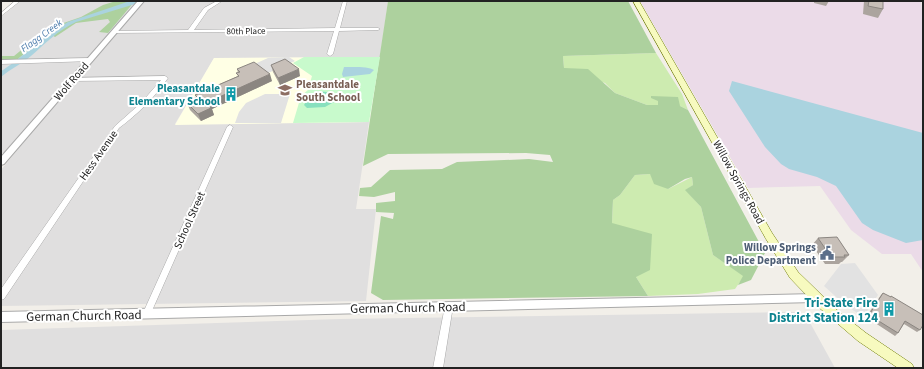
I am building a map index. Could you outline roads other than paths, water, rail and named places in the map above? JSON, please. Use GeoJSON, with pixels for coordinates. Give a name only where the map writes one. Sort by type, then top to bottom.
{"type":"FeatureCollection","features":[{"type":"Feature","properties":{"kind":"main road","name":"Willow Springs Road"},"geometry":{"type":"LineString","coordinates":[[636,1],[780,254],[794,274],[815,298],[863,338],[908,368]]}},
{"type":"Feature","properties":{"kind":"street"},"geometry":{"type":"LineString","coordinates":[[1,15],[18,1]]}},
{"type":"Feature","properties":{"kind":"street"},"geometry":{"type":"LineString","coordinates":[[190,31],[206,9],[220,1]]}},
{"type":"Feature","properties":{"kind":"street"},"geometry":{"type":"LineString","coordinates":[[330,54],[345,1]]}},
{"type":"Feature","properties":{"kind":"street","name":"Wolf Road"},"geometry":{"type":"LineString","coordinates":[[1,162],[139,3]]}},
{"type":"Feature","properties":{"kind":"street","name":"80th Place"},"geometry":{"type":"LineString","coordinates":[[114,32],[378,29]]}},
{"type":"Feature","properties":{"kind":"street"},"geometry":{"type":"LineString","coordinates":[[1,62],[90,60]]}},
{"type":"Feature","properties":{"kind":"street","name":"Hess Avenue"},"geometry":{"type":"LineString","coordinates":[[1,296],[117,127],[138,112],[148,102],[165,78],[73,79]]}},
{"type":"Feature","properties":{"kind":"street","name":"School Street"},"geometry":{"type":"LineString","coordinates":[[147,313],[230,127]]}},
{"type":"Feature","properties":{"kind":"street","name":"German Church Road"},"geometry":{"type":"LineString","coordinates":[[1,317],[815,298]]}},
{"type":"Feature","properties":{"kind":"street"},"geometry":{"type":"LineString","coordinates":[[438,368],[449,306]]}},
{"type":"Feature","properties":{"kind":"water"},"geometry":{"type":"Polygon","coordinates":[[[130,1],[145,1],[69,25],[52,37],[27,59],[1,77],[1,71],[59,27],[68,22],[130,1]]]}},
{"type":"Feature","properties":{"kind":"water"},"geometry":{"type":"Polygon","coordinates":[[[344,67],[364,67],[374,70],[370,74],[343,77],[342,74],[344,67]]]}},
{"type":"Feature","properties":{"kind":"water"},"geometry":{"type":"Polygon","coordinates":[[[732,81],[923,133],[923,240],[906,243],[873,230],[862,223],[836,186],[817,177],[789,169],[781,164],[765,147],[729,91],[732,81]]]}},
{"type":"Feature","properties":{"kind":"place","name":"Pleasantdale South School"},"geometry":{"type":"Point","coordinates":[285,90]}},
{"type":"Feature","properties":{"kind":"place","name":"Pleasantdale Elementary School"},"geometry":{"type":"Point","coordinates":[231,94]}},
{"type":"Feature","properties":{"kind":"place","name":"Willow Springs Police Department"},"geometry":{"type":"Point","coordinates":[827,253]}},
{"type":"Feature","properties":{"kind":"place","name":"Tri-State Fire District Station 124"},"geometry":{"type":"Point","coordinates":[889,309]}},
{"type":"Feature","properties":{"kind":"water label","name":"Flagg Creek"},"geometry":{"type":"Point","coordinates":[41,35]}}]}
